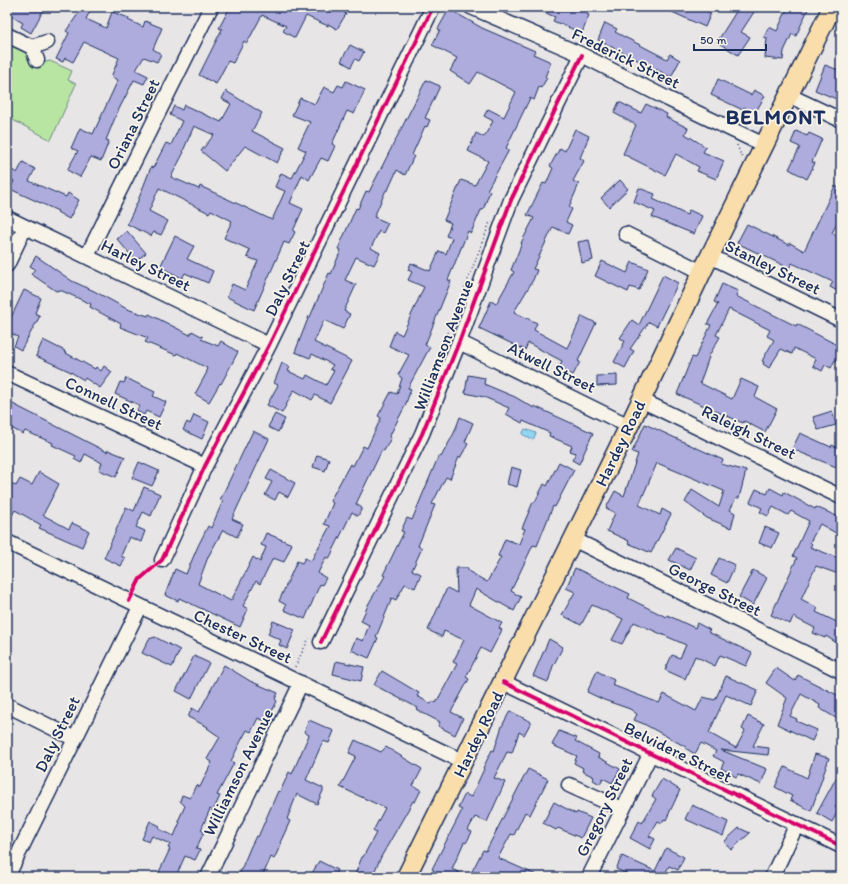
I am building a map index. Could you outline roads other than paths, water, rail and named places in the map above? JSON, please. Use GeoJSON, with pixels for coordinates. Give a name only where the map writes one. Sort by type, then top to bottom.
{"type":"FeatureCollection","features":[{"type":"Feature","properties":{"kind":"main road","name":"Hardey Road"},"geometry":{"type":"LineString","coordinates":[[406,877],[629,426],[702,272],[832,7]]}},
{"type":"Feature","properties":{"kind":"street","name":"Oriana Street"},"geometry":{"type":"LineString","coordinates":[[87,256],[211,7]]}},
{"type":"Feature","properties":{"kind":"street","name":"Daly Street"},"geometry":{"type":"LineString","coordinates":[[162,560],[205,466],[269,345],[433,7]]}},
{"type":"Feature","properties":{"kind":"street","name":"Frederick Street"},"geometry":{"type":"LineString","coordinates":[[471,7],[582,55],[764,145]]}},
{"type":"Feature","properties":{"kind":"street"},"geometry":{"type":"LineString","coordinates":[[7,35],[34,54],[47,42]]}},
{"type":"Feature","properties":{"kind":"street","name":"Williamson Avenue"},"geometry":{"type":"LineString","coordinates":[[316,638],[422,434],[459,342],[510,200],[582,55]]}},
{"type":"Feature","properties":{"kind":"street"},"geometry":{"type":"LineString","coordinates":[[788,95],[841,120]]}},
{"type":"Feature","properties":{"kind":"street","name":"Harley Street"},"geometry":{"type":"LineString","coordinates":[[7,218],[269,345]]}},
{"type":"Feature","properties":{"kind":"street"},"geometry":{"type":"LineString","coordinates":[[7,265],[25,227]]}},
{"type":"Feature","properties":{"kind":"street"},"geometry":{"type":"LineString","coordinates":[[626,234],[702,272]]}},
{"type":"Feature","properties":{"kind":"street","name":"Stanley Street"},"geometry":{"type":"LineString","coordinates":[[710,256],[841,320]]}},
{"type":"Feature","properties":{"kind":"street","name":"Atwell Street"},"geometry":{"type":"LineString","coordinates":[[459,342],[629,426]]}},
{"type":"Feature","properties":{"kind":"street","name":"Connell Street"},"geometry":{"type":"LineString","coordinates":[[7,373],[205,466]]}},
{"type":"Feature","properties":{"kind":"street","name":"Raleigh Street"},"geometry":{"type":"LineString","coordinates":[[641,400],[841,497]]}},
{"type":"Feature","properties":{"kind":"street","name":"George Street"},"geometry":{"type":"LineString","coordinates":[[573,540],[841,671]]}},
{"type":"Feature","properties":{"kind":"street","name":"Chester Street"},"geometry":{"type":"LineString","coordinates":[[7,542],[464,762]]}},
{"type":"Feature","properties":{"kind":"street","name":"Daly Street"},"geometry":{"type":"LineString","coordinates":[[7,877],[10,861],[75,739],[140,607]]}},
{"type":"Feature","properties":{"kind":"street","name":"Williamson Avenue"},"geometry":{"type":"LineString","coordinates":[[208,877],[296,680]]}},
{"type":"Feature","properties":{"kind":"street","name":"Belvidere Street"},"geometry":{"type":"LineString","coordinates":[[503,682],[841,846]]}},
{"type":"Feature","properties":{"kind":"street"},"geometry":{"type":"LineString","coordinates":[[7,706],[75,739]]}},
{"type":"Feature","properties":{"kind":"street","name":"Gregory Street"},"geometry":{"type":"LineString","coordinates":[[589,877],[651,753]]}},
{"type":"Feature","properties":{"kind":"street"},"geometry":{"type":"LineString","coordinates":[[570,785],[622,809]]}},
{"type":"Feature","properties":{"kind":"street"},"geometry":{"type":"LineString","coordinates":[[772,877],[797,824]]}},
{"type":"Feature","properties":{"kind":"water"},"geometry":{"type":"Polygon","coordinates":[[[525,429],[536,433],[533,440],[522,434],[525,429]]]}},
{"type":"Feature","properties":{"kind":"district","name":"BELMONT"},"geometry":{"type":"Point","coordinates":[776,117]}}]}
